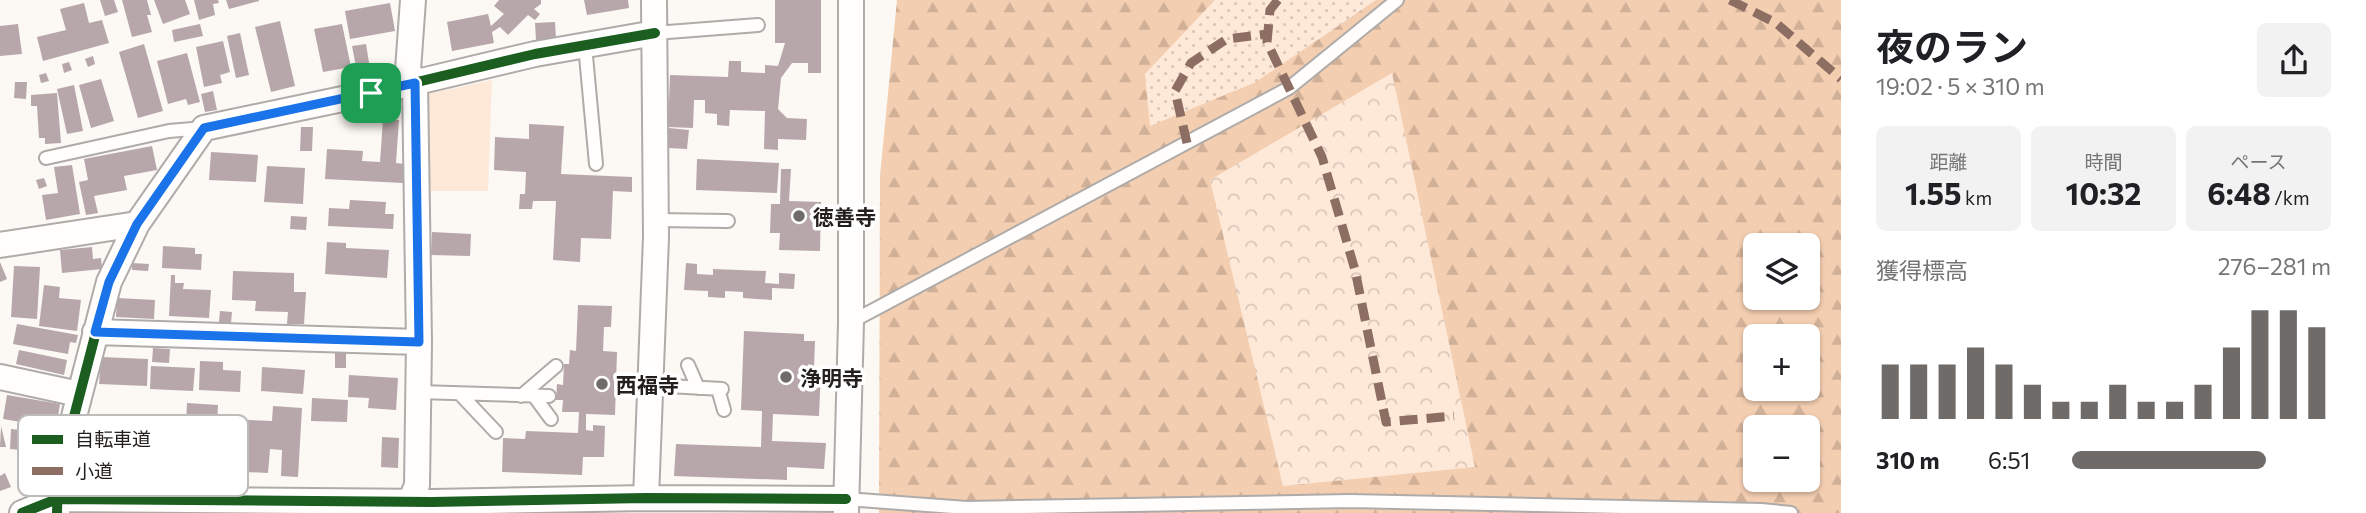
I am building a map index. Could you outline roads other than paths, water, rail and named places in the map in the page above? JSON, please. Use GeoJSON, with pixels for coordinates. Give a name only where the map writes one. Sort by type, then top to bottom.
{"type":"FeatureCollection","features":[{"type":"Feature","properties":{"kind":"street"},"geometry":{"type":"LineString","coordinates":[[413,0],[408,71],[415,83],[419,342],[417,485],[422,508]]}},
{"type":"Feature","properties":{"kind":"street"},"geometry":{"type":"LineString","coordinates":[[646,498],[656,220],[654,0]]}},
{"type":"Feature","properties":{"kind":"street"},"geometry":{"type":"LineString","coordinates":[[22,513],[57,506],[569,507],[646,498],[772,507],[846,506],[850,322],[851,0]]}},
{"type":"Feature","properties":{"kind":"street"},"geometry":{"type":"LineString","coordinates":[[74,415],[109,282],[137,224],[204,128],[415,83],[535,54],[655,33]]}},
{"type":"Feature","properties":{"kind":"street"},"geometry":{"type":"LineString","coordinates":[[0,244],[137,224]]}},
{"type":"Feature","properties":{"kind":"street"},"geometry":{"type":"LineString","coordinates":[[95,332],[419,342]]}},
{"type":"Feature","properties":{"kind":"street"},"geometry":{"type":"LineString","coordinates":[[0,377],[79,394]]}},
{"type":"Feature","properties":{"kind":"lane"},"geometry":{"type":"LineString","coordinates":[[850,322],[1289,88],[1397,0]]}},
{"type":"Feature","properties":{"kind":"lane"},"geometry":{"type":"LineString","coordinates":[[655,33],[758,25]]}},
{"type":"Feature","properties":{"kind":"lane"},"geometry":{"type":"LineString","coordinates":[[585,45],[596,164]]}},
{"type":"Feature","properties":{"kind":"lane"},"geometry":{"type":"LineString","coordinates":[[46,158],[169,131],[204,128]]}},
{"type":"Feature","properties":{"kind":"lane"},"geometry":{"type":"LineString","coordinates":[[656,220],[728,221]]}},
{"type":"Feature","properties":{"kind":"lane"},"geometry":{"type":"LineString","coordinates":[[688,365],[698,388]]}},
{"type":"Feature","properties":{"kind":"lane"},"geometry":{"type":"LineString","coordinates":[[528,396],[556,366]]}},
{"type":"Feature","properties":{"kind":"lane"},"geometry":{"type":"LineString","coordinates":[[650,385],[720,389],[724,410]]}},
{"type":"Feature","properties":{"kind":"lane"},"geometry":{"type":"LineString","coordinates":[[419,392],[549,397]]}},
{"type":"Feature","properties":{"kind":"lane"},"geometry":{"type":"LineString","coordinates":[[460,394],[496,432]]}},
{"type":"Feature","properties":{"kind":"lane"},"geometry":{"type":"LineString","coordinates":[[528,396],[551,419]]}},
{"type":"Feature","properties":{"kind":"lane"},"geometry":{"type":"LineString","coordinates":[[846,506],[967,508],[1350,501],[1760,510],[1791,513]]}},
{"type":"Feature","properties":{"kind":"place","name":"徳善寺"},"geometry":{"type":"Point","coordinates":[799,216]}},
{"type":"Feature","properties":{"kind":"place","name":"浄明寺"},"geometry":{"type":"Point","coordinates":[786,377]}},
{"type":"Feature","properties":{"kind":"place","name":"西福寺"},"geometry":{"type":"Point","coordinates":[602,384]}}]}
